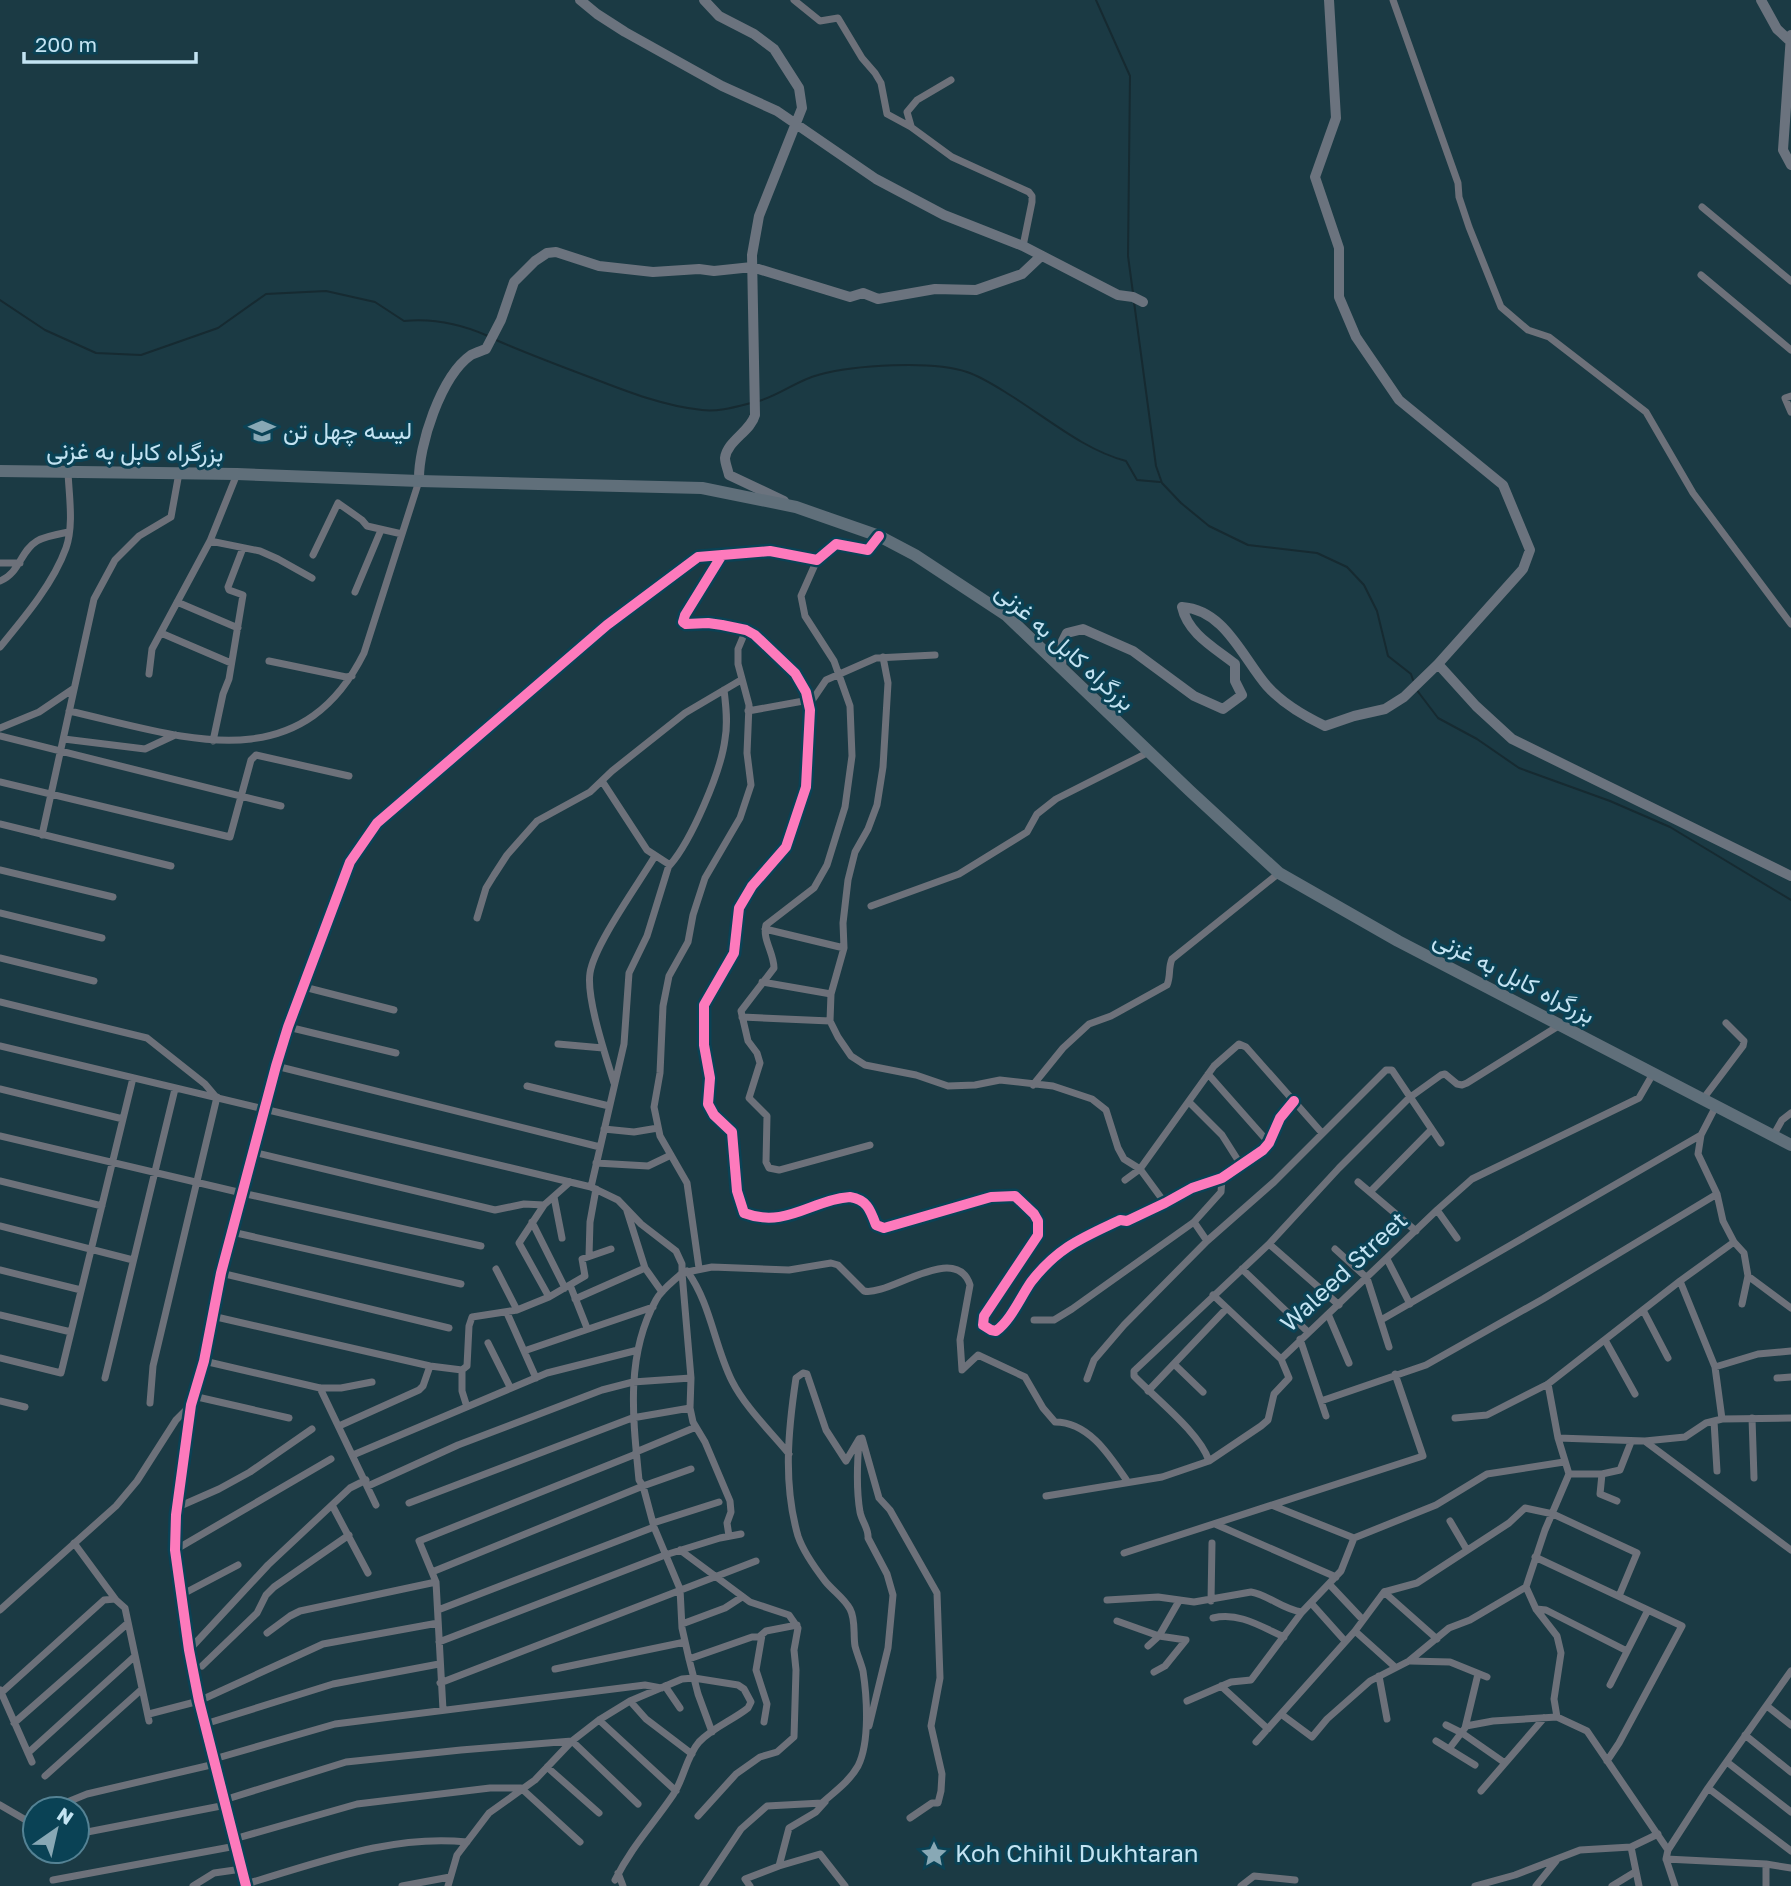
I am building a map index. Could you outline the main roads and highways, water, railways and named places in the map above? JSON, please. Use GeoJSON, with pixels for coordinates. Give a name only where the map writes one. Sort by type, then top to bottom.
{"type":"FeatureCollection","features":[{"type":"Feature","properties":{"kind":"highway","name":"بزرگراه کابل به غزنی"},"geometry":{"type":"LineString","coordinates":[[0,471],[237,474],[702,488],[796,507],[879,536],[915,555],[1006,615],[1279,873],[1398,941],[1791,1145]]}},
{"type":"Feature","properties":{"kind":"waterway"},"geometry":{"type":"LineString","coordinates":[[1096,0],[1130,76],[1128,256],[1133,293]]}},
{"type":"Feature","properties":{"kind":"waterway"},"geometry":{"type":"LineString","coordinates":[[0,300],[45,330],[96,353],[141,355],[218,328],[266,294],[326,291],[375,302],[404,321],[447,323],[488,336]]}},
{"type":"Feature","properties":{"kind":"waterway"},"geometry":{"type":"LineString","coordinates":[[1134,302],[1156,466],[1162,483],[1209,526],[1248,545],[1317,553],[1347,567],[1364,585],[1377,611],[1388,656],[1411,674],[1413,680]]}},
{"type":"Feature","properties":{"kind":"waterway"},"geometry":{"type":"LineString","coordinates":[[496,340],[646,398],[674,405],[714,410],[751,403]]}},
{"type":"Feature","properties":{"kind":"waterway"},"geometry":{"type":"LineString","coordinates":[[759,401],[811,377],[833,372],[893,365],[952,368],[984,379],[1066,433],[1095,449],[1126,461],[1137,480],[1160,482]]}},
{"type":"Feature","properties":{"kind":"waterway"},"geometry":{"type":"LineString","coordinates":[[1416,689],[1438,718],[1477,739],[1519,768],[1610,801],[1670,827],[1791,900]]}},
{"type":"Feature","properties":{"kind":"place","name":"لیسه چهل تن"},"geometry":{"type":"Point","coordinates":[262,431]}},
{"type":"Feature","properties":{"kind":"place","name":"Koh Chihil Dukhtaran"},"geometry":{"type":"Point","coordinates":[934,1854]}}]}
